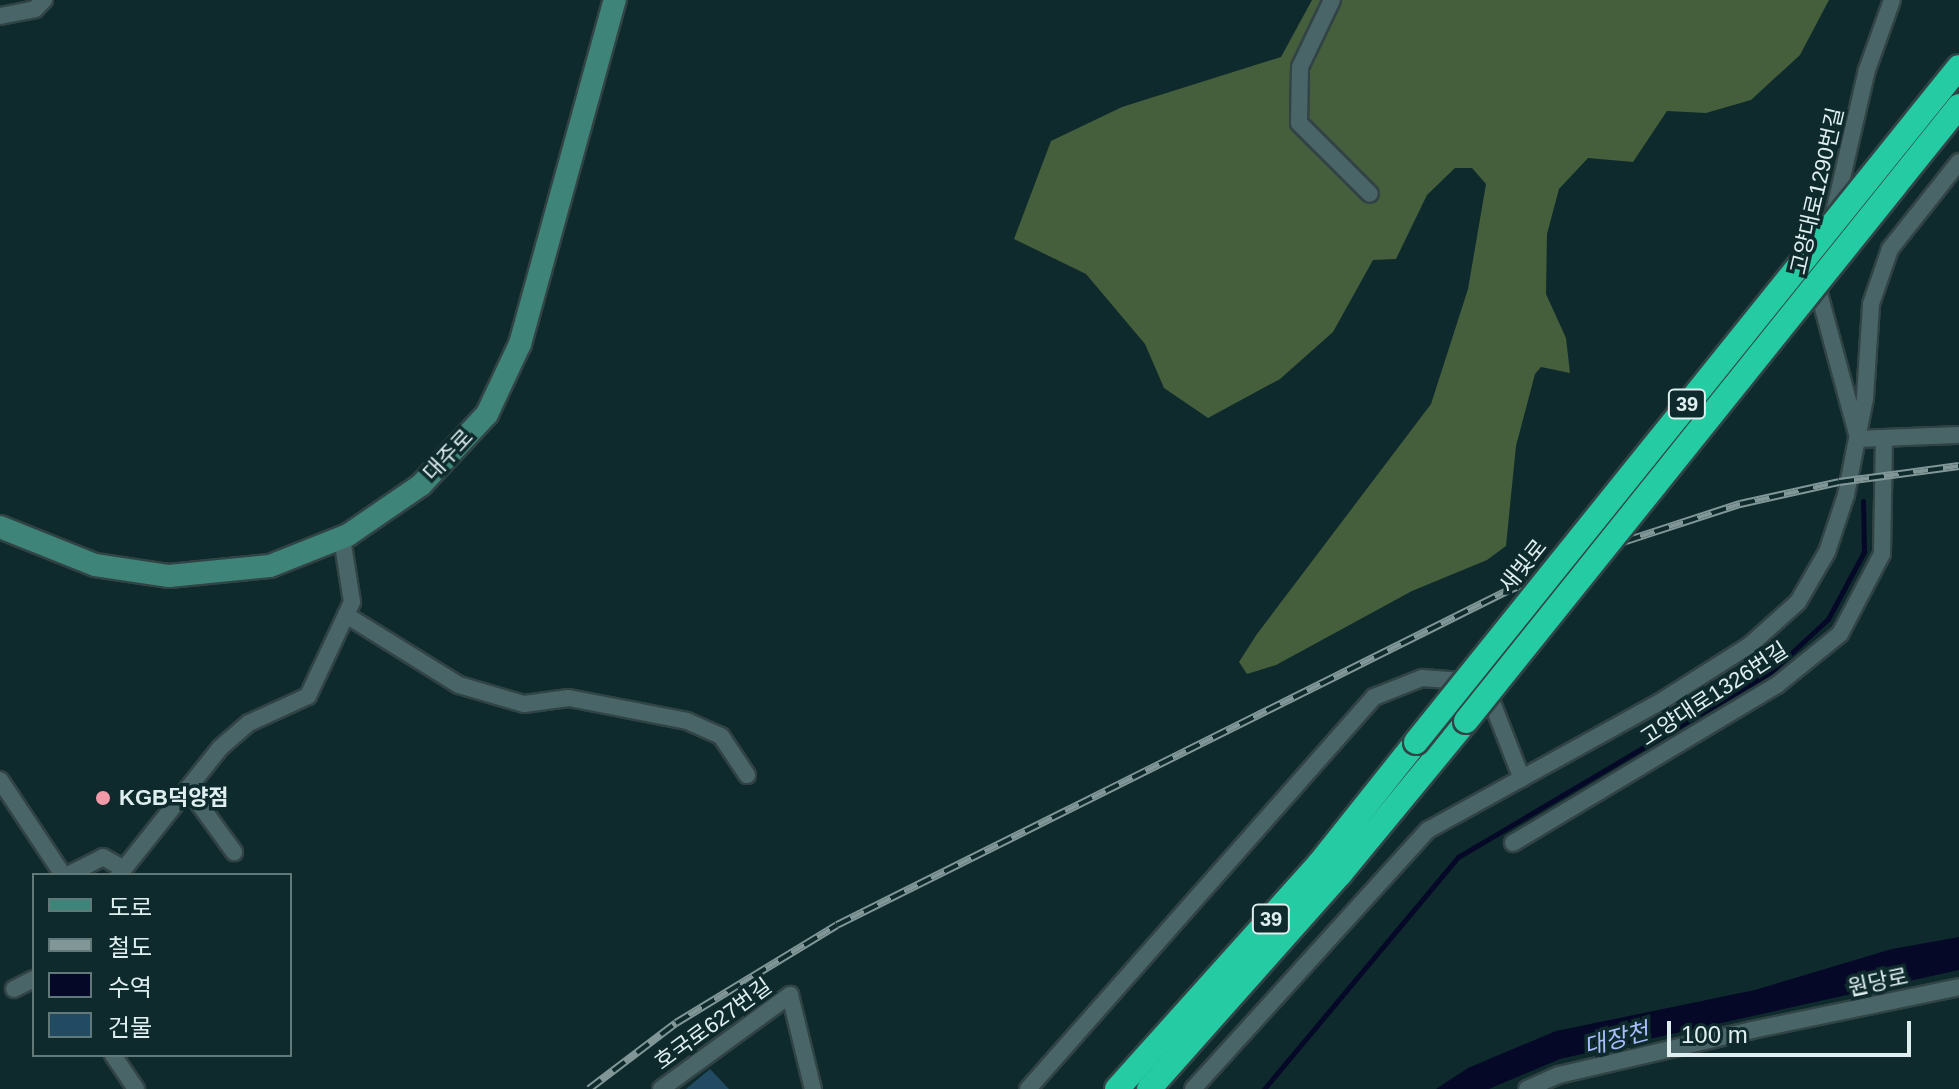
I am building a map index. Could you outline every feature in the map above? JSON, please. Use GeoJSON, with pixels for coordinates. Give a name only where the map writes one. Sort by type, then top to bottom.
{"type":"FeatureCollection","features":[{"type":"Feature","properties":{"kind":"highway","name":"새빛로"},"geometry":{"type":"LineString","coordinates":[[1117,1089],[1319,864],[1959,67]]}},
{"type":"Feature","properties":{"kind":"highway","name":"39"},"geometry":{"type":"LineString","coordinates":[[1149,1089],[1340,874],[1959,106]]}},
{"type":"Feature","properties":{"kind":"street"},"geometry":{"type":"LineString","coordinates":[[0,16],[35,9],[44,0]]}},
{"type":"Feature","properties":{"kind":"street","name":"대주로"},"geometry":{"type":"LineString","coordinates":[[0,527],[95,565],[169,576],[270,566],[342,538],[421,485],[487,414],[520,344],[615,0]]}},
{"type":"Feature","properties":{"kind":"street"},"geometry":{"type":"LineString","coordinates":[[1332,0],[1300,67],[1299,123],[1370,194]]}},
{"type":"Feature","properties":{"kind":"street","name":"고양대로1290번길"},"geometry":{"type":"LineString","coordinates":[[1858,439],[1817,286],[1867,70],[1892,0]]}},
{"type":"Feature","properties":{"kind":"street","name":"고양대로1326번길"},"geometry":{"type":"LineString","coordinates":[[1193,1089],[1428,830],[1522,779],[1750,645],[1798,602],[1827,552],[1858,439],[1871,304],[1890,249],[1959,162]]}},
{"type":"Feature","properties":{"kind":"street"},"geometry":{"type":"LineString","coordinates":[[1858,439],[1959,435]]}},
{"type":"Feature","properties":{"kind":"street","name":"고양대로1326번길"},"geometry":{"type":"LineString","coordinates":[[1513,843],[1777,685],[1840,634],[1882,554],[1884,438]]}},
{"type":"Feature","properties":{"kind":"street"},"geometry":{"type":"LineString","coordinates":[[70,873],[103,857],[120,871],[189,790],[220,748],[249,723],[308,696],[352,602],[342,538]]}},
{"type":"Feature","properties":{"kind":"street"},"geometry":{"type":"LineString","coordinates":[[346,615],[459,685],[524,704],[569,698],[687,721],[721,736],[747,775]]}},
{"type":"Feature","properties":{"kind":"street"},"geometry":{"type":"LineString","coordinates":[[1028,1089],[1374,697],[1422,678],[1462,681],[1493,705],[1522,779]]}},
{"type":"Feature","properties":{"kind":"street"},"geometry":{"type":"LineString","coordinates":[[0,780],[65,873]]}},
{"type":"Feature","properties":{"kind":"street"},"geometry":{"type":"LineString","coordinates":[[189,790],[234,852]]}},
{"type":"Feature","properties":{"kind":"street"},"geometry":{"type":"LineString","coordinates":[[14,989],[32,980]]}},
{"type":"Feature","properties":{"kind":"street","name":"원당로"},"geometry":{"type":"LineString","coordinates":[[1527,1089],[1559,1075],[1737,1033],[1959,987]]}},
{"type":"Feature","properties":{"kind":"street","name":"호국로627번길"},"geometry":{"type":"LineString","coordinates":[[661,1089],[790,995],[813,1089]]}},
{"type":"Feature","properties":{"kind":"street"},"geometry":{"type":"LineString","coordinates":[[114,1057],[136,1089]]}},
{"type":"Feature","properties":{"kind":"green space"},"geometry":{"type":"Polygon","coordinates":[[[1312,0],[1829,0],[1800,55],[1751,100],[1706,113],[1667,111],[1633,162],[1588,158],[1559,189],[1547,234],[1546,294],[1566,338],[1570,373],[1541,367],[1535,374],[1516,446],[1506,546],[1487,560],[1412,591],[1276,665],[1247,674],[1239,662],[1257,634],[1431,404],[1468,289],[1486,184],[1472,168],[1455,168],[1427,195],[1396,259],[1373,260],[1333,332],[1280,379],[1208,418],[1164,388],[1145,344],[1086,274],[1014,239],[1051,141],[1122,107],[1281,57],[1312,0]]]}},
{"type":"Feature","properties":{"kind":"water","name":"대장천"},"geometry":{"type":"Polygon","coordinates":[[[1959,937],[1959,970],[1560,1059],[1489,1089],[1436,1089],[1468,1068],[1556,1031],[1755,990],[1892,949],[1959,937]]]}},
{"type":"Feature","properties":{"kind":"building"},"geometry":{"type":"Polygon","coordinates":[[[710,1069],[729,1089],[686,1089],[710,1069]]]}},
{"type":"Feature","properties":{"kind":"waterway"},"geometry":{"type":"LineString","coordinates":[[1264,1089],[1458,857],[1772,671],[1828,619],[1864,552],[1863,501]]}},
{"type":"Feature","properties":{"kind":"railway"},"geometry":{"type":"LineString","coordinates":[[589,1089],[676,1023],[837,925],[1507,591],[1626,541],[1740,504],[1839,482],[1959,466]]}},
{"type":"Feature","properties":{"kind":"place","name":"KGB덕양점"},"geometry":{"type":"Point","coordinates":[103,798]}}]}
